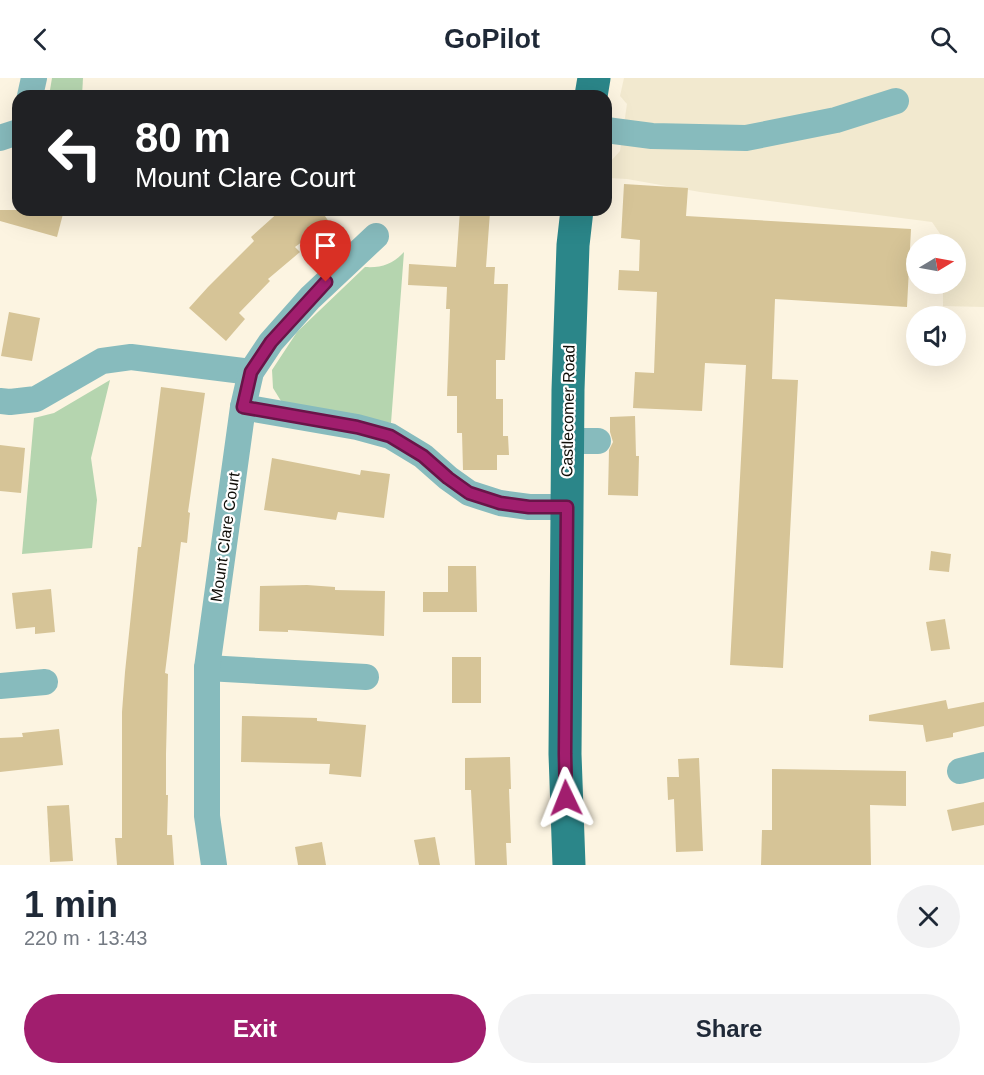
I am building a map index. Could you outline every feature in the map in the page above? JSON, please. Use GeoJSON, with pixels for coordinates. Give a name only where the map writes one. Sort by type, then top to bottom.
{"type":"FeatureCollection","features":[{"type":"Feature","properties":{"kind":"main road","name":"Castlecomer Road"},"geometry":{"type":"LineString","coordinates":[[569,865],[565,754],[567,507],[583,441],[572,268],[576,216]]}},
{"type":"Feature","properties":{"kind":"street"},"geometry":{"type":"LineString","coordinates":[[612,131],[652,136],[746,138],[836,120],[896,101]]}},
{"type":"Feature","properties":{"kind":"street","name":"Mount Clare Court"},"geometry":{"type":"LineString","coordinates":[[214,865],[207,816],[207,668],[243,407],[251,372],[271,342],[310,298],[376,236]]}},
{"type":"Feature","properties":{"kind":"street"},"geometry":{"type":"LineString","coordinates":[[0,400],[10,402],[36,399],[102,361],[132,357],[251,372]]}},
{"type":"Feature","properties":{"kind":"street"},"geometry":{"type":"LineString","coordinates":[[243,407],[357,427],[390,436],[423,456],[469,493],[500,503],[529,507],[567,507]]}},
{"type":"Feature","properties":{"kind":"street"},"geometry":{"type":"LineString","coordinates":[[207,668],[366,677]]}},
{"type":"Feature","properties":{"kind":"street"},"geometry":{"type":"LineString","coordinates":[[0,686],[45,682]]}},
{"type":"Feature","properties":{"kind":"shaded area"},"geometry":{"type":"Polygon","coordinates":[[[624,78],[984,78],[984,307],[943,306],[943,294],[966,294],[966,234],[940,234],[932,222],[612,178],[612,160],[620,151],[627,104],[620,96],[624,78]]]}},
{"type":"Feature","properties":{"kind":"green space"},"geometry":{"type":"Polygon","coordinates":[[[52,78],[83,78],[82,90],[50,90],[52,78]]]}},
{"type":"Feature","properties":{"kind":"green space"},"geometry":{"type":"Polygon","coordinates":[[[404,252],[391,423],[296,407],[281,401],[273,388],[272,370],[297,332],[365,267],[387,264],[396,260],[404,252]]]}},
{"type":"Feature","properties":{"kind":"green space"},"geometry":{"type":"Polygon","coordinates":[[[110,380],[91,458],[97,500],[92,548],[22,554],[34,418],[54,413],[110,380]]]}},
{"type":"Feature","properties":{"kind":"building"},"geometry":{"type":"Polygon","coordinates":[[[624,184],[688,188],[686,216],[911,229],[911,234],[906,234],[906,307],[775,299],[772,379],[798,380],[783,668],[730,665],[746,365],[705,363],[702,411],[633,408],[635,372],[654,373],[657,292],[618,290],[619,270],[639,271],[640,240],[621,238],[624,184]]]}},
{"type":"Feature","properties":{"kind":"building"},"geometry":{"type":"Polygon","coordinates":[[[0,210],[12,210],[12,216],[62,216],[57,237],[0,221],[0,210]]]}},
{"type":"Feature","properties":{"kind":"building"},"geometry":{"type":"Polygon","coordinates":[[[274,216],[325,216],[329,222],[295,247],[300,252],[268,279],[270,281],[239,313],[245,319],[226,341],[189,308],[254,241],[251,237],[274,216]]]}},
{"type":"Feature","properties":{"kind":"building"},"geometry":{"type":"Polygon","coordinates":[[[460,216],[490,216],[486,267],[495,267],[494,284],[508,284],[505,360],[496,360],[496,399],[503,399],[503,436],[508,436],[509,455],[497,455],[497,470],[463,470],[462,433],[457,433],[457,396],[447,396],[450,309],[446,309],[447,287],[408,285],[409,264],[456,267],[460,216]]]}},
{"type":"Feature","properties":{"kind":"building"},"geometry":{"type":"Polygon","coordinates":[[[9,312],[40,318],[32,361],[1,356],[9,312]]]}},
{"type":"Feature","properties":{"kind":"building"},"geometry":{"type":"Polygon","coordinates":[[[161,387],[205,393],[188,512],[190,513],[187,543],[181,542],[165,673],[168,674],[167,835],[172,835],[174,865],[117,865],[115,838],[122,838],[122,712],[125,672],[138,547],[141,547],[161,387]]]}},
{"type":"Feature","properties":{"kind":"building"},"geometry":{"type":"Polygon","coordinates":[[[635,416],[636,456],[639,456],[638,496],[608,495],[609,450],[613,442],[610,417],[635,416]]]}},
{"type":"Feature","properties":{"kind":"building"},"geometry":{"type":"Polygon","coordinates":[[[0,445],[25,448],[21,493],[0,491],[0,445]]]}},
{"type":"Feature","properties":{"kind":"building"},"geometry":{"type":"Polygon","coordinates":[[[272,458],[360,475],[361,470],[390,474],[384,518],[338,512],[336,520],[264,510],[272,458]]]}},
{"type":"Feature","properties":{"kind":"building"},"geometry":{"type":"Polygon","coordinates":[[[931,551],[951,554],[949,572],[929,570],[931,551]]]}},
{"type":"Feature","properties":{"kind":"building"},"geometry":{"type":"Polygon","coordinates":[[[448,566],[476,566],[477,612],[423,612],[423,592],[448,592],[448,566]]]}},
{"type":"Feature","properties":{"kind":"building"},"geometry":{"type":"Polygon","coordinates":[[[260,586],[335,587],[335,590],[385,591],[384,636],[288,630],[288,632],[259,631],[260,586]]]}},
{"type":"Feature","properties":{"kind":"building"},"geometry":{"type":"Polygon","coordinates":[[[51,589],[55,632],[35,634],[35,627],[16,629],[12,593],[51,589]]]}},
{"type":"Feature","properties":{"kind":"building"},"geometry":{"type":"Polygon","coordinates":[[[945,619],[950,649],[931,651],[926,622],[945,619]]]}},
{"type":"Feature","properties":{"kind":"building"},"geometry":{"type":"Polygon","coordinates":[[[452,657],[481,657],[481,703],[452,703],[452,657]]]}},
{"type":"Feature","properties":{"kind":"building"},"geometry":{"type":"Polygon","coordinates":[[[946,700],[948,709],[984,702],[984,726],[953,733],[953,737],[926,742],[923,725],[869,721],[869,715],[946,700]]]}},
{"type":"Feature","properties":{"kind":"building"},"geometry":{"type":"Polygon","coordinates":[[[242,716],[317,718],[317,721],[366,725],[361,777],[329,774],[330,764],[241,762],[242,716]]]}},
{"type":"Feature","properties":{"kind":"building"},"geometry":{"type":"Polygon","coordinates":[[[59,729],[63,765],[0,772],[0,738],[23,737],[22,733],[59,729]]]}},
{"type":"Feature","properties":{"kind":"building"},"geometry":{"type":"Polygon","coordinates":[[[510,757],[511,843],[506,843],[507,865],[475,865],[471,790],[465,790],[465,758],[510,757]]]}},
{"type":"Feature","properties":{"kind":"building"},"geometry":{"type":"Polygon","coordinates":[[[699,758],[703,851],[676,852],[674,799],[668,800],[667,777],[679,777],[678,759],[699,758]]]}},
{"type":"Feature","properties":{"kind":"building"},"geometry":{"type":"Polygon","coordinates":[[[772,769],[906,771],[906,806],[870,805],[871,865],[761,865],[762,830],[772,830],[772,769]]]}},
{"type":"Feature","properties":{"kind":"building"},"geometry":{"type":"Polygon","coordinates":[[[984,802],[984,825],[952,831],[947,810],[984,802]]]}},
{"type":"Feature","properties":{"kind":"building"},"geometry":{"type":"Polygon","coordinates":[[[69,805],[73,861],[50,862],[47,806],[69,805]]]}},
{"type":"Feature","properties":{"kind":"building"},"geometry":{"type":"Polygon","coordinates":[[[435,837],[440,865],[419,865],[414,840],[435,837]]]}},
{"type":"Feature","properties":{"kind":"building"},"geometry":{"type":"Polygon","coordinates":[[[322,842],[326,865],[298,865],[295,847],[322,842]]]}},
{"type":"Feature","properties":{"kind":"route"},"geometry":{"type":"LineString","coordinates":[[326,282],[271,342],[251,372],[243,407],[357,427],[390,436],[423,456],[469,493],[500,503],[529,507],[567,507],[566,798]]}}]}
